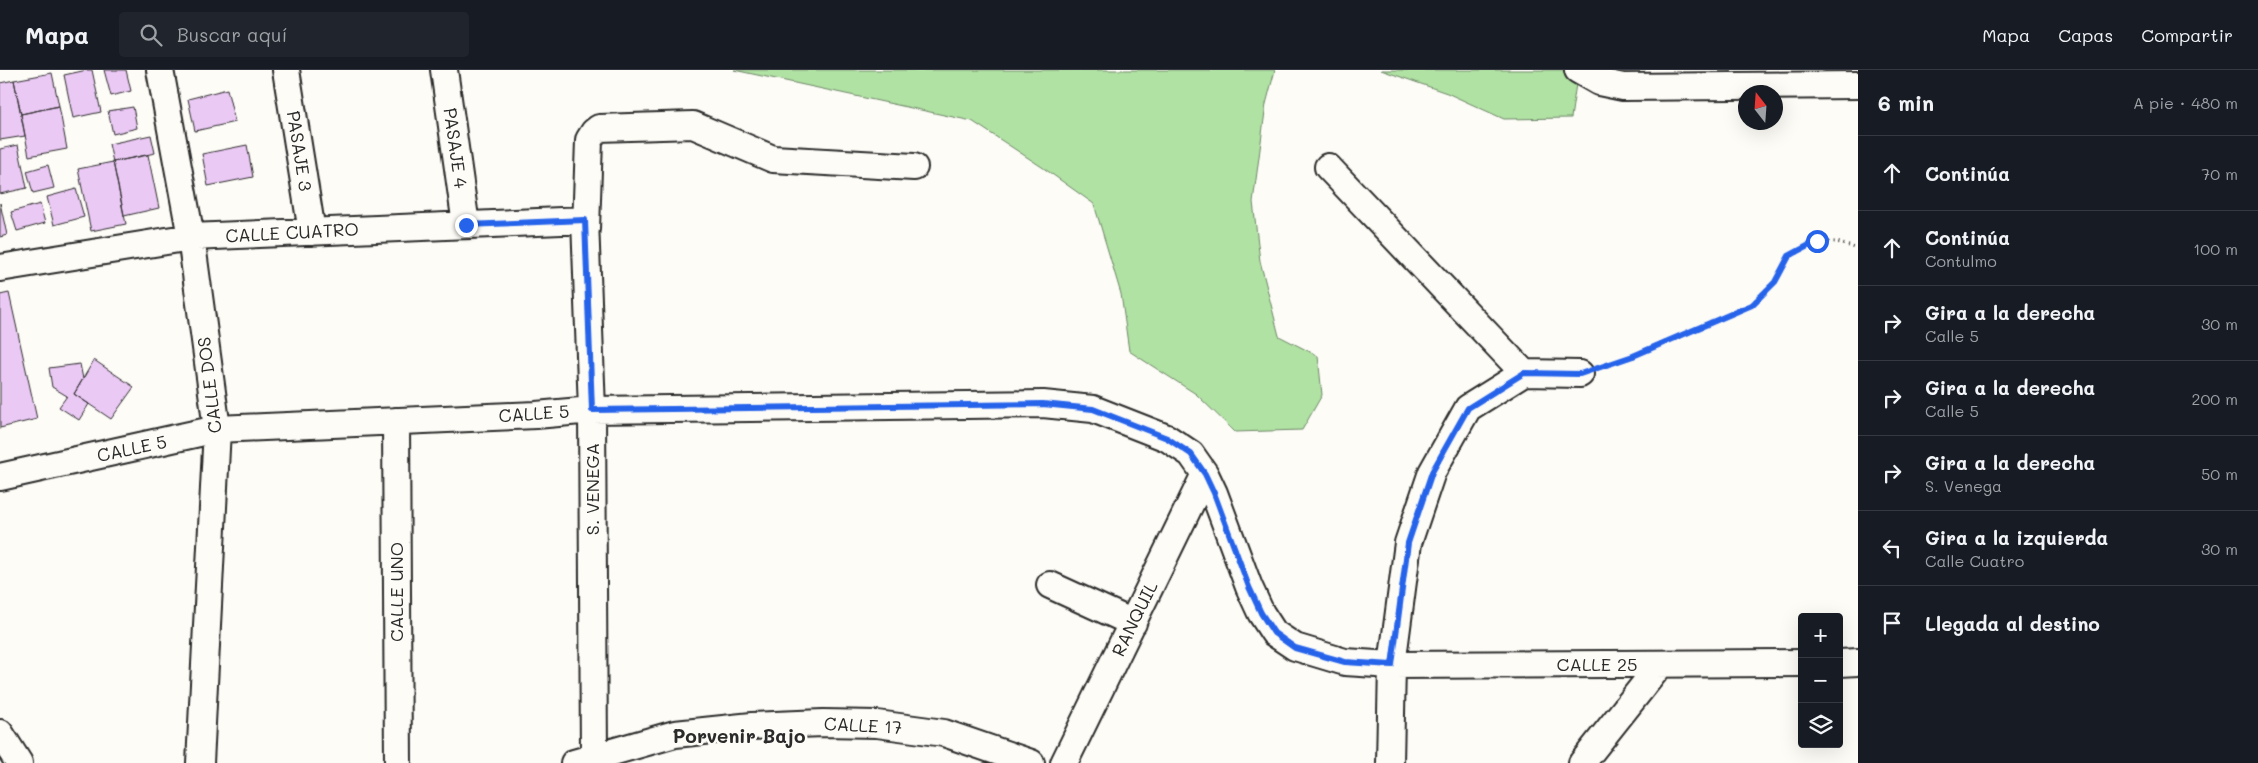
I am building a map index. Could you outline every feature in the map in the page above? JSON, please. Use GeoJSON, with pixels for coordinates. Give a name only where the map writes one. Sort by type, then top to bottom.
{"type":"FeatureCollection","features":[{"type":"Feature","properties":{"kind":"street","name":"CALLE DOS"},"geometry":{"type":"LineString","coordinates":[[160,70],[191,237],[217,429],[200,763]]}},
{"type":"Feature","properties":{"kind":"street","name":"PASAJE 3"},"geometry":{"type":"LineString","coordinates":[[286,70],[312,232]]}},
{"type":"Feature","properties":{"kind":"street","name":"PASAJE 4"},"geometry":{"type":"LineString","coordinates":[[444,70],[466,225]]}},
{"type":"Feature","properties":{"kind":"street"},"geometry":{"type":"LineString","coordinates":[[1578,70],[1599,82],[1623,87],[1858,85]]}},
{"type":"Feature","properties":{"kind":"street","name":"S. VENEGA"},"geometry":{"type":"LineString","coordinates":[[584,760],[592,410],[586,225],[589,140],[599,128],[693,124],[773,159],[914,167]]}},
{"type":"Feature","properties":{"kind":"street"},"geometry":{"type":"LineString","coordinates":[[1328,167],[1524,373]]}},
{"type":"Feature","properties":{"kind":"street","name":"CALLE CUATRO"},"geometry":{"type":"LineString","coordinates":[[0,268],[191,237],[466,225],[586,225]]}},
{"type":"Feature","properties":{"kind":"street"},"geometry":{"type":"LineString","coordinates":[[1390,763],[1392,665],[1408,543],[1432,472],[1468,408],[1524,373],[1580,374]]}},
{"type":"Feature","properties":{"kind":"street","name":"CALLE 5"},"geometry":{"type":"LineString","coordinates":[[0,477],[217,429],[592,410],[1043,404],[1093,409],[1167,438],[1191,454],[1205,474],[1249,587],[1261,613],[1274,633],[1295,648],[1345,662],[1392,665]]}},
{"type":"Feature","properties":{"kind":"street","name":"CALLE UNO"},"geometry":{"type":"LineString","coordinates":[[396,421],[398,763]]}},
{"type":"Feature","properties":{"kind":"street","name":"RANQUIL"},"geometry":{"type":"LineString","coordinates":[[1064,763],[1205,474]]}},
{"type":"Feature","properties":{"kind":"street"},"geometry":{"type":"LineString","coordinates":[[1050,585],[1133,623]]}},
{"type":"Feature","properties":{"kind":"street"},"geometry":{"type":"LineString","coordinates":[[1843,663],[1858,662]]}},
{"type":"Feature","properties":{"kind":"street","name":"CALLE 25"},"geometry":{"type":"LineString","coordinates":[[1392,665],[1798,663]]}},
{"type":"Feature","properties":{"kind":"street"},"geometry":{"type":"LineString","coordinates":[[1582,763],[1660,665]]}},
{"type":"Feature","properties":{"kind":"street","name":"CALLE 17"},"geometry":{"type":"LineString","coordinates":[[584,760],[675,734],[752,726],[823,723],[877,724],[944,734],[1031,763]]}},
{"type":"Feature","properties":{"kind":"street"},"geometry":{"type":"LineString","coordinates":[[0,733],[19,763]]}},
{"type":"Feature","properties":{"kind":"path"},"geometry":{"type":"LineString","coordinates":[[1580,374],[1633,356],[1752,305],[1775,282],[1789,256],[1817,241],[1836,242],[1858,249]]}},
{"type":"Feature","properties":{"kind":"green space"},"geometry":{"type":"Polygon","coordinates":[[[734,70],[1275,70],[1266,104],[1253,202],[1260,261],[1279,336],[1318,356],[1322,395],[1302,430],[1235,432],[1196,394],[1129,351],[1121,294],[1094,204],[972,121],[734,70]]]}},
{"type":"Feature","properties":{"kind":"green space"},"geometry":{"type":"Polygon","coordinates":[[[1381,70],[1578,70],[1571,118],[1504,119],[1447,93],[1381,70]]]}},
{"type":"Feature","properties":{"kind":"building"},"geometry":{"type":"Polygon","coordinates":[[[92,70],[101,112],[73,118],[64,75],[92,70]]]}},
{"type":"Feature","properties":{"kind":"building"},"geometry":{"type":"Polygon","coordinates":[[[104,70],[126,70],[131,91],[111,96],[104,70]]]}},
{"type":"Feature","properties":{"kind":"building"},"geometry":{"type":"Polygon","coordinates":[[[52,73],[59,106],[21,114],[14,80],[52,73]]]}},
{"type":"Feature","properties":{"kind":"building"},"geometry":{"type":"Polygon","coordinates":[[[14,80],[25,136],[0,140],[0,83],[14,80]]]}},
{"type":"Feature","properties":{"kind":"building"},"geometry":{"type":"Polygon","coordinates":[[[227,89],[235,122],[195,131],[188,99],[227,89]]]}},
{"type":"Feature","properties":{"kind":"building"},"geometry":{"type":"Polygon","coordinates":[[[59,106],[67,149],[29,156],[21,114],[59,106]]]}},
{"type":"Feature","properties":{"kind":"building"},"geometry":{"type":"Polygon","coordinates":[[[133,107],[137,128],[113,134],[108,111],[133,107]]]}},
{"type":"Feature","properties":{"kind":"building"},"geometry":{"type":"Polygon","coordinates":[[[151,135],[155,153],[113,162],[109,144],[151,135]]]}},
{"type":"Feature","properties":{"kind":"building"},"geometry":{"type":"Polygon","coordinates":[[[18,145],[27,188],[0,194],[0,149],[18,145]]]}},
{"type":"Feature","properties":{"kind":"building"},"geometry":{"type":"Polygon","coordinates":[[[247,145],[253,177],[208,186],[202,154],[247,145]]]}},
{"type":"Feature","properties":{"kind":"building"},"geometry":{"type":"Polygon","coordinates":[[[148,155],[159,208],[124,216],[113,162],[148,155]]]}},
{"type":"Feature","properties":{"kind":"building"},"geometry":{"type":"Polygon","coordinates":[[[113,162],[126,224],[91,231],[78,169],[113,162]]]}},
{"type":"Feature","properties":{"kind":"building"},"geometry":{"type":"Polygon","coordinates":[[[48,165],[54,188],[33,193],[27,171],[48,165]]]}},
{"type":"Feature","properties":{"kind":"building"},"geometry":{"type":"Polygon","coordinates":[[[76,189],[84,217],[54,225],[47,197],[76,189]]]}},
{"type":"Feature","properties":{"kind":"building"},"geometry":{"type":"Polygon","coordinates":[[[0,203],[7,235],[0,237],[0,203]]]}},
{"type":"Feature","properties":{"kind":"building"},"geometry":{"type":"Polygon","coordinates":[[[40,204],[45,223],[17,231],[11,212],[40,204]]]}},
{"type":"Feature","properties":{"kind":"building"},"geometry":{"type":"Polygon","coordinates":[[[9,293],[37,419],[0,428],[0,295],[9,293]]]}},
{"type":"Feature","properties":{"kind":"building"},"geometry":{"type":"Polygon","coordinates":[[[94,360],[134,387],[111,419],[74,394],[94,360]]]}},
{"type":"Feature","properties":{"kind":"building"},"geometry":{"type":"Polygon","coordinates":[[[80,364],[83,379],[74,394],[89,404],[79,420],[59,407],[67,396],[52,387],[49,368],[80,364]]]}},
{"type":"Feature","properties":{"kind":"district","name":"Porvenir Bajo"},"geometry":{"type":"Point","coordinates":[739,736]}},
{"type":"Feature","properties":{"kind":"route"},"geometry":{"type":"LineString","coordinates":[[466,225],[585,220],[592,410],[1043,404],[1093,409],[1167,438],[1191,454],[1205,474],[1214,493],[1249,587],[1261,613],[1274,633],[1295,648],[1345,662],[1392,665],[1408,543],[1432,472],[1468,408],[1524,373],[1580,374],[1633,356],[1752,305],[1775,282],[1789,256],[1817,241]]}}]}
